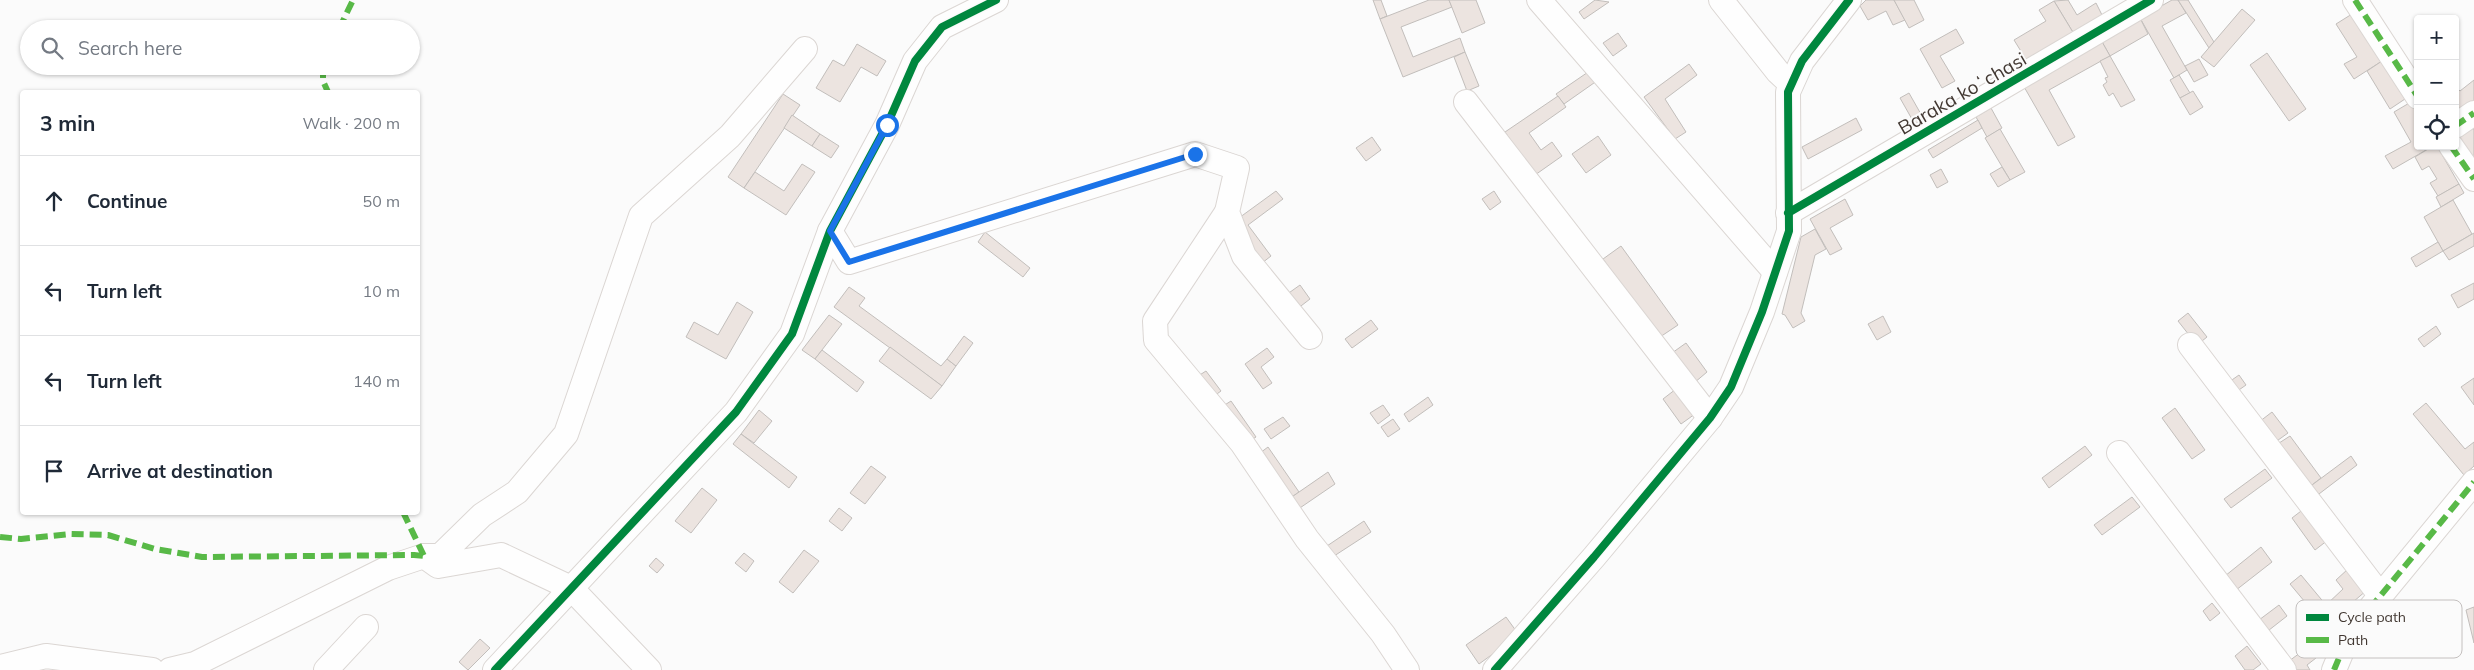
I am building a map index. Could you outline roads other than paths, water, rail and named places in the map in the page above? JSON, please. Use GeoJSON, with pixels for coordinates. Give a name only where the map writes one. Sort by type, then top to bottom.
{"type":"FeatureCollection","features":[{"type":"Feature","properties":{"kind":"street"},"geometry":{"type":"LineString","coordinates":[[494,670],[736,412],[792,334],[830,231],[887,125],[914,61],[942,27],[996,0]]}},
{"type":"Feature","properties":{"kind":"street"},"geometry":{"type":"LineString","coordinates":[[1540,0],[1776,272]]}},
{"type":"Feature","properties":{"kind":"street"},"geometry":{"type":"LineString","coordinates":[[1721,0],[1778,72],[1791,84]]}},
{"type":"Feature","properties":{"kind":"street"},"geometry":{"type":"LineString","coordinates":[[1495,670],[1594,557],[1710,418],[1731,387],[1762,312],[1789,231],[1786,124],[1788,92],[1802,61],[1849,0]]}},
{"type":"Feature","properties":{"kind":"street","name":"Baraka koʻchasi"},"geometry":{"type":"LineString","coordinates":[[1788,213],[2151,0]]}},
{"type":"Feature","properties":{"kind":"street"},"geometry":{"type":"LineString","coordinates":[[2355,0],[2414,91]]}},
{"type":"Feature","properties":{"kind":"street"},"geometry":{"type":"LineString","coordinates":[[170,670],[195,664],[388,568],[424,556],[440,556],[482,515],[517,492],[566,434],[641,216],[730,136],[805,49]]}},
{"type":"Feature","properties":{"kind":"street"},"geometry":{"type":"LineString","coordinates":[[1466,102],[1710,418]]}},
{"type":"Feature","properties":{"kind":"street"},"geometry":{"type":"LineString","coordinates":[[2459,123],[2474,113]]}},
{"type":"Feature","properties":{"kind":"street"},"geometry":{"type":"LineString","coordinates":[[2454,150],[2474,179]]}},
{"type":"Feature","properties":{"kind":"street"},"geometry":{"type":"LineString","coordinates":[[830,231],[849,262],[1195,154],[1237,168],[1227,212],[1155,321],[1156,340],[1242,443],[1308,539],[1383,634],[1408,670]]}},
{"type":"Feature","properties":{"kind":"street"},"geometry":{"type":"LineString","coordinates":[[1227,212],[1244,256],[1310,338]]}},
{"type":"Feature","properties":{"kind":"street"},"geometry":{"type":"LineString","coordinates":[[2190,345],[2380,595]]}},
{"type":"Feature","properties":{"kind":"street"},"geometry":{"type":"LineString","coordinates":[[2118,453],[2284,670]]}},
{"type":"Feature","properties":{"kind":"street"},"geometry":{"type":"LineString","coordinates":[[2376,600],[2474,482]]}},
{"type":"Feature","properties":{"kind":"street"},"geometry":{"type":"LineString","coordinates":[[424,556],[438,566],[501,555],[572,588],[649,670]]}},
{"type":"Feature","properties":{"kind":"street"},"geometry":{"type":"LineString","coordinates":[[326,670],[366,627]]}},
{"type":"Feature","properties":{"kind":"street"},"geometry":{"type":"LineString","coordinates":[[0,667],[46,656],[152,670]]}},
{"type":"Feature","properties":{"kind":"street"},"geometry":{"type":"LineString","coordinates":[[2334,670],[2339,658]]}}]}
